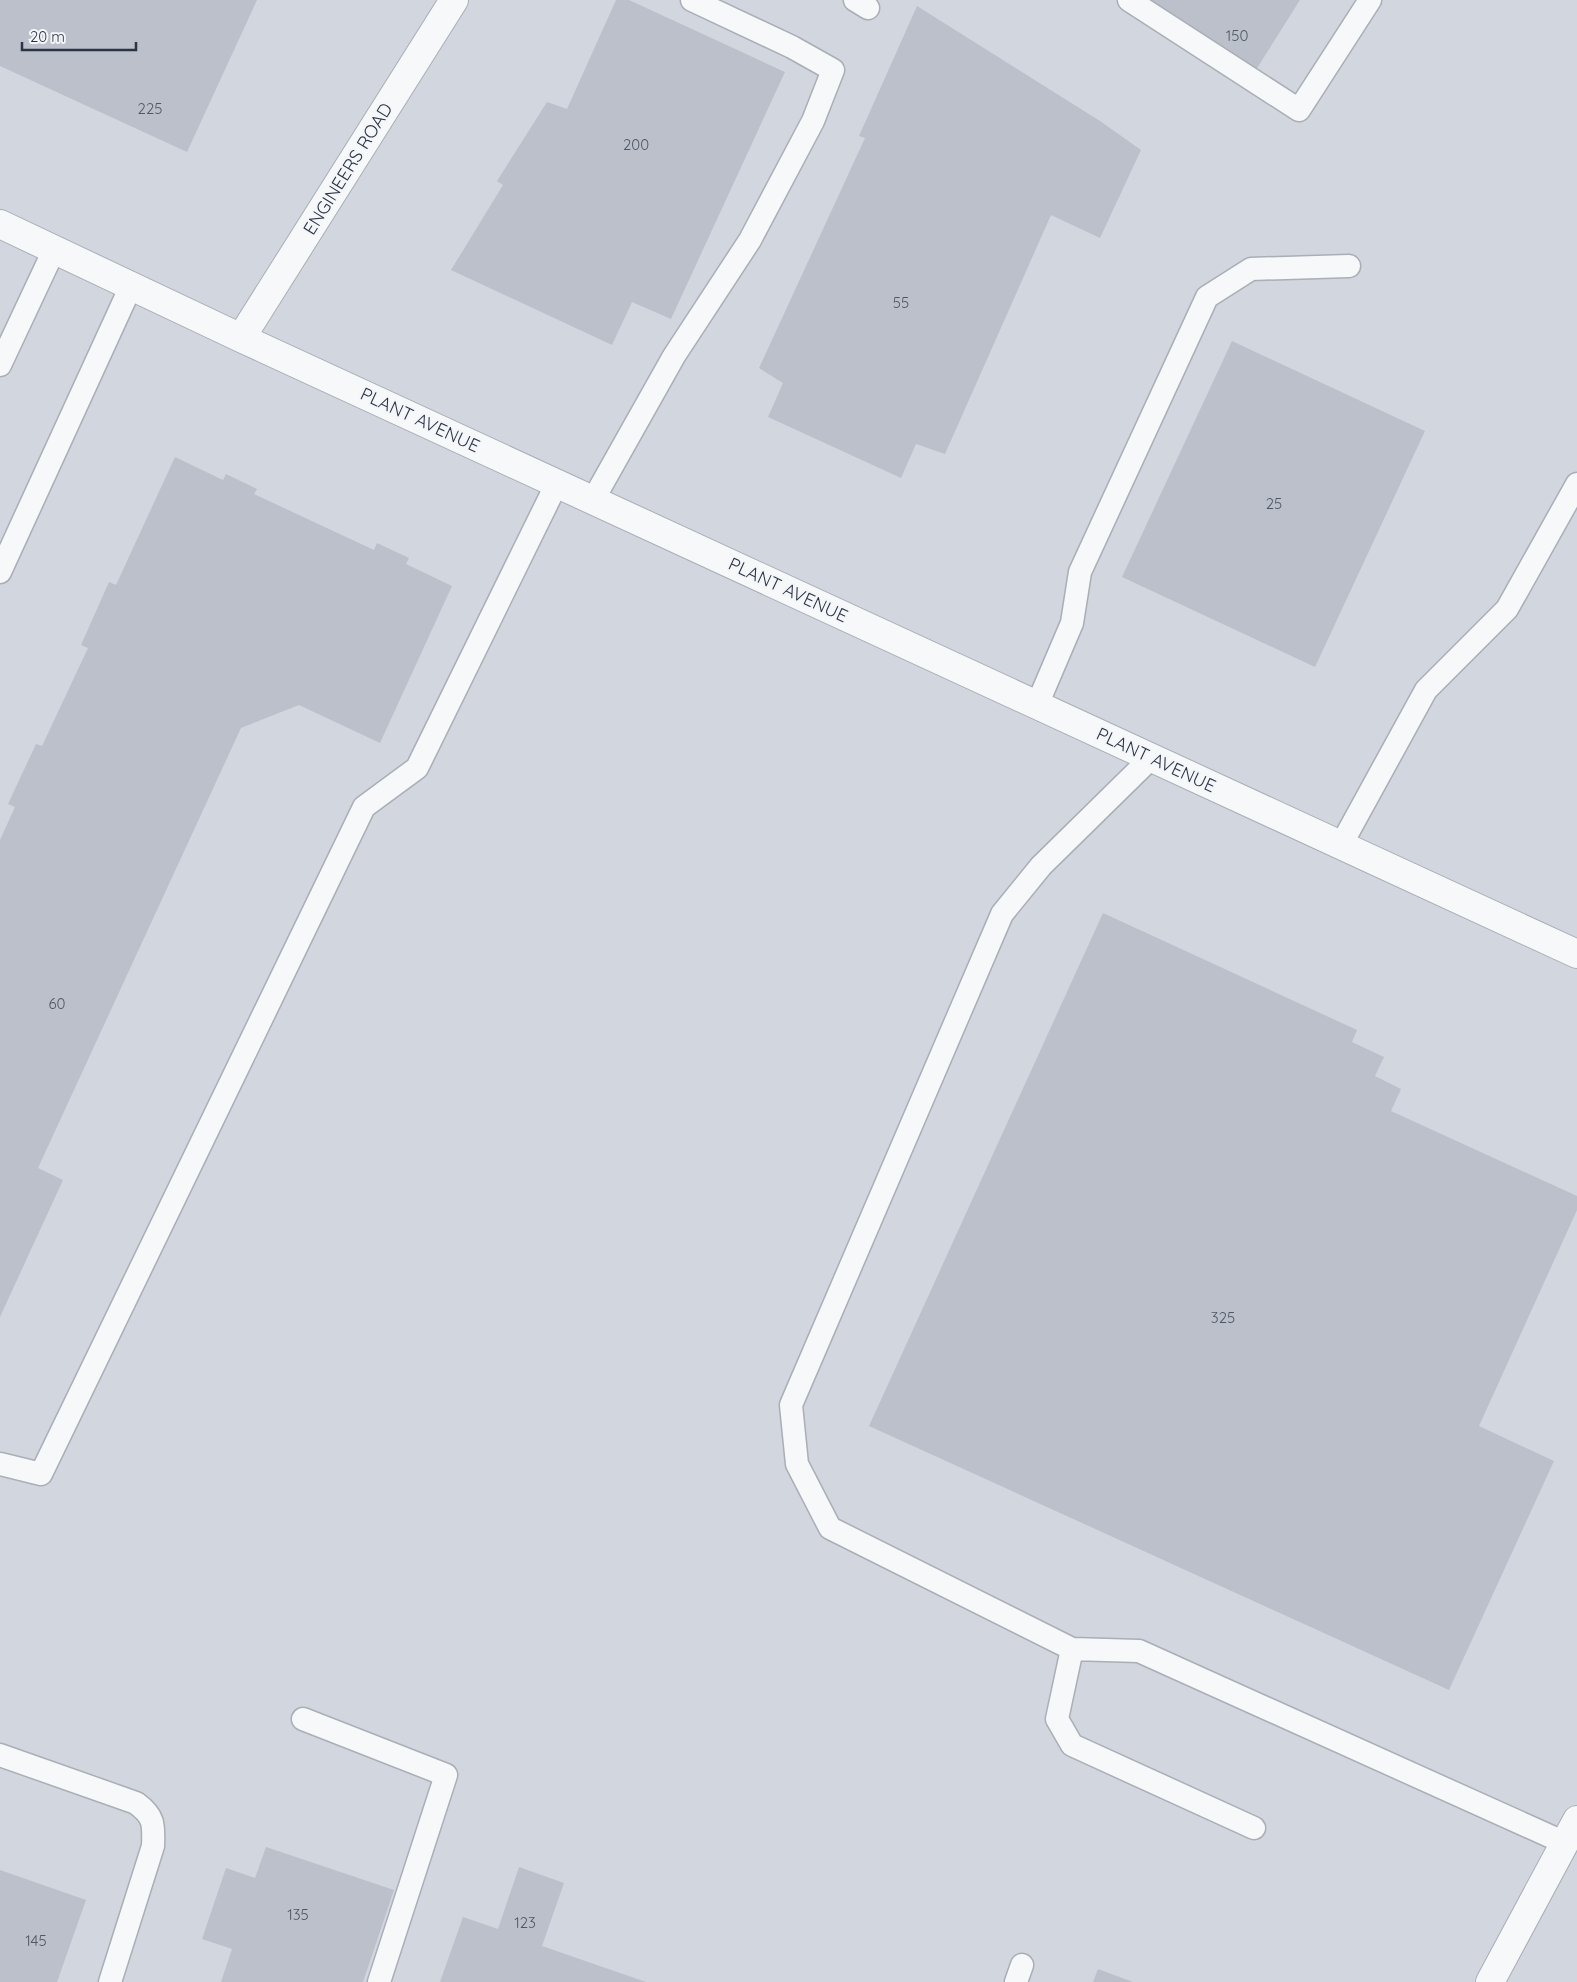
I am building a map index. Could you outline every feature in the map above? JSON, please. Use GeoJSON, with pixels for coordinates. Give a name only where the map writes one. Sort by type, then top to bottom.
{"type":"FeatureCollection","features":[{"type":"Feature","properties":{"kind":"street","name":"ENGINEERS ROAD"},"geometry":{"type":"LineString","coordinates":[[241,338],[454,0]]}},
{"type":"Feature","properties":{"kind":"street","name":"PLANT AVENUE"},"geometry":{"type":"LineString","coordinates":[[0,224],[241,338],[1577,954]]}},
{"type":"Feature","properties":{"kind":"street"},"geometry":{"type":"LineString","coordinates":[[1490,1982],[1571,1832]]}},
{"type":"Feature","properties":{"kind":"lane"},"geometry":{"type":"LineString","coordinates":[[593,500],[674,356],[750,240],[813,121],[834,70],[792,47],[692,0]]}},
{"type":"Feature","properties":{"kind":"lane"},"geometry":{"type":"LineString","coordinates":[[1129,0],[1299,110],[1370,0]]}},
{"type":"Feature","properties":{"kind":"lane"},"geometry":{"type":"LineString","coordinates":[[0,365],[54,250]]}},
{"type":"Feature","properties":{"kind":"lane"},"geometry":{"type":"LineString","coordinates":[[1037,705],[1072,622],[1080,572],[1206,297],[1250,269],[1349,266]]}},
{"type":"Feature","properties":{"kind":"lane"},"geometry":{"type":"LineString","coordinates":[[0,572],[130,286]]}},
{"type":"Feature","properties":{"kind":"lane"},"geometry":{"type":"LineString","coordinates":[[0,1464],[42,1474],[364,807],[417,768],[557,483]]}},
{"type":"Feature","properties":{"kind":"lane"},"geometry":{"type":"LineString","coordinates":[[1341,845],[1426,690],[1507,609],[1577,484]]}},
{"type":"Feature","properties":{"kind":"lane"},"geometry":{"type":"LineString","coordinates":[[1151,758],[1041,866],[1002,914],[791,1405],[797,1464],[830,1528],[1072,1649],[1139,1650],[1571,1832]]}},
{"type":"Feature","properties":{"kind":"lane"},"geometry":{"type":"LineString","coordinates":[[1072,1649],[1056,1719],[1072,1745],[1254,1828]]}},
{"type":"Feature","properties":{"kind":"lane"},"geometry":{"type":"LineString","coordinates":[[303,1719],[446,1775],[379,1982]]}},
{"type":"Feature","properties":{"kind":"lane"},"geometry":{"type":"LineString","coordinates":[[0,1755],[136,1802],[149,1812],[154,1826],[153,1846],[110,1982]]}},
{"type":"Feature","properties":{"kind":"shaded area"},"geometry":{"type":"Polygon","coordinates":[[[0,0],[1577,0],[1577,1982],[0,1982],[0,0]]]}},
{"type":"Feature","properties":{"kind":"building"},"geometry":{"type":"Polygon","coordinates":[[[0,0],[257,0],[187,152],[0,66],[0,0]]]}},
{"type":"Feature","properties":{"kind":"building"},"geometry":{"type":"Polygon","coordinates":[[[616,0],[629,0],[785,72],[671,319],[632,302],[612,345],[451,270],[503,185],[497,181],[547,102],[567,109],[616,0]]]}},
{"type":"Feature","properties":{"kind":"building"},"geometry":{"type":"Polygon","coordinates":[[[1139,0],[1300,0],[1254,73],[1139,0]]]}},
{"type":"Feature","properties":{"kind":"building"},"geometry":{"type":"Polygon","coordinates":[[[917,6],[1100,121],[1141,150],[1100,238],[1051,215],[945,454],[916,444],[901,478],[768,417],[783,383],[759,368],[865,138],[859,136],[917,6]]]}},
{"type":"Feature","properties":{"kind":"building"},"geometry":{"type":"Polygon","coordinates":[[[1232,341],[1425,431],[1315,667],[1122,577],[1232,341]]]}},
{"type":"Feature","properties":{"kind":"building"},"geometry":{"type":"Polygon","coordinates":[[[175,457],[223,480],[226,474],[257,489],[254,494],[374,550],[377,543],[409,558],[406,564],[452,586],[380,743],[299,705],[241,728],[38,1168],[63,1180],[0,1317],[0,840],[15,807],[8,804],[36,744],[42,746],[88,648],[81,645],[109,582],[116,585],[175,457]]]}},
{"type":"Feature","properties":{"kind":"building"},"geometry":{"type":"Polygon","coordinates":[[[1103,913],[1357,1030],[1352,1042],[1384,1057],[1375,1076],[1401,1089],[1391,1111],[1577,1196],[1577,1210],[1479,1426],[1554,1461],[1449,1690],[869,1426],[1103,913]]]}},
{"type":"Feature","properties":{"kind":"building"},"geometry":{"type":"Polygon","coordinates":[[[266,1847],[394,1890],[363,1982],[221,1982],[232,1949],[202,1939],[226,1868],[255,1878],[266,1847]]]}},
{"type":"Feature","properties":{"kind":"building"},"geometry":{"type":"Polygon","coordinates":[[[519,1867],[564,1883],[542,1946],[646,1982],[440,1982],[463,1917],[498,1929],[519,1867]]]}},
{"type":"Feature","properties":{"kind":"building"},"geometry":{"type":"Polygon","coordinates":[[[0,1870],[86,1900],[57,1982],[0,1982],[0,1870]]]}},
{"type":"Feature","properties":{"kind":"building"},"geometry":{"type":"Polygon","coordinates":[[[1098,1969],[1133,1982],[1093,1982],[1098,1969]]]}}]}
